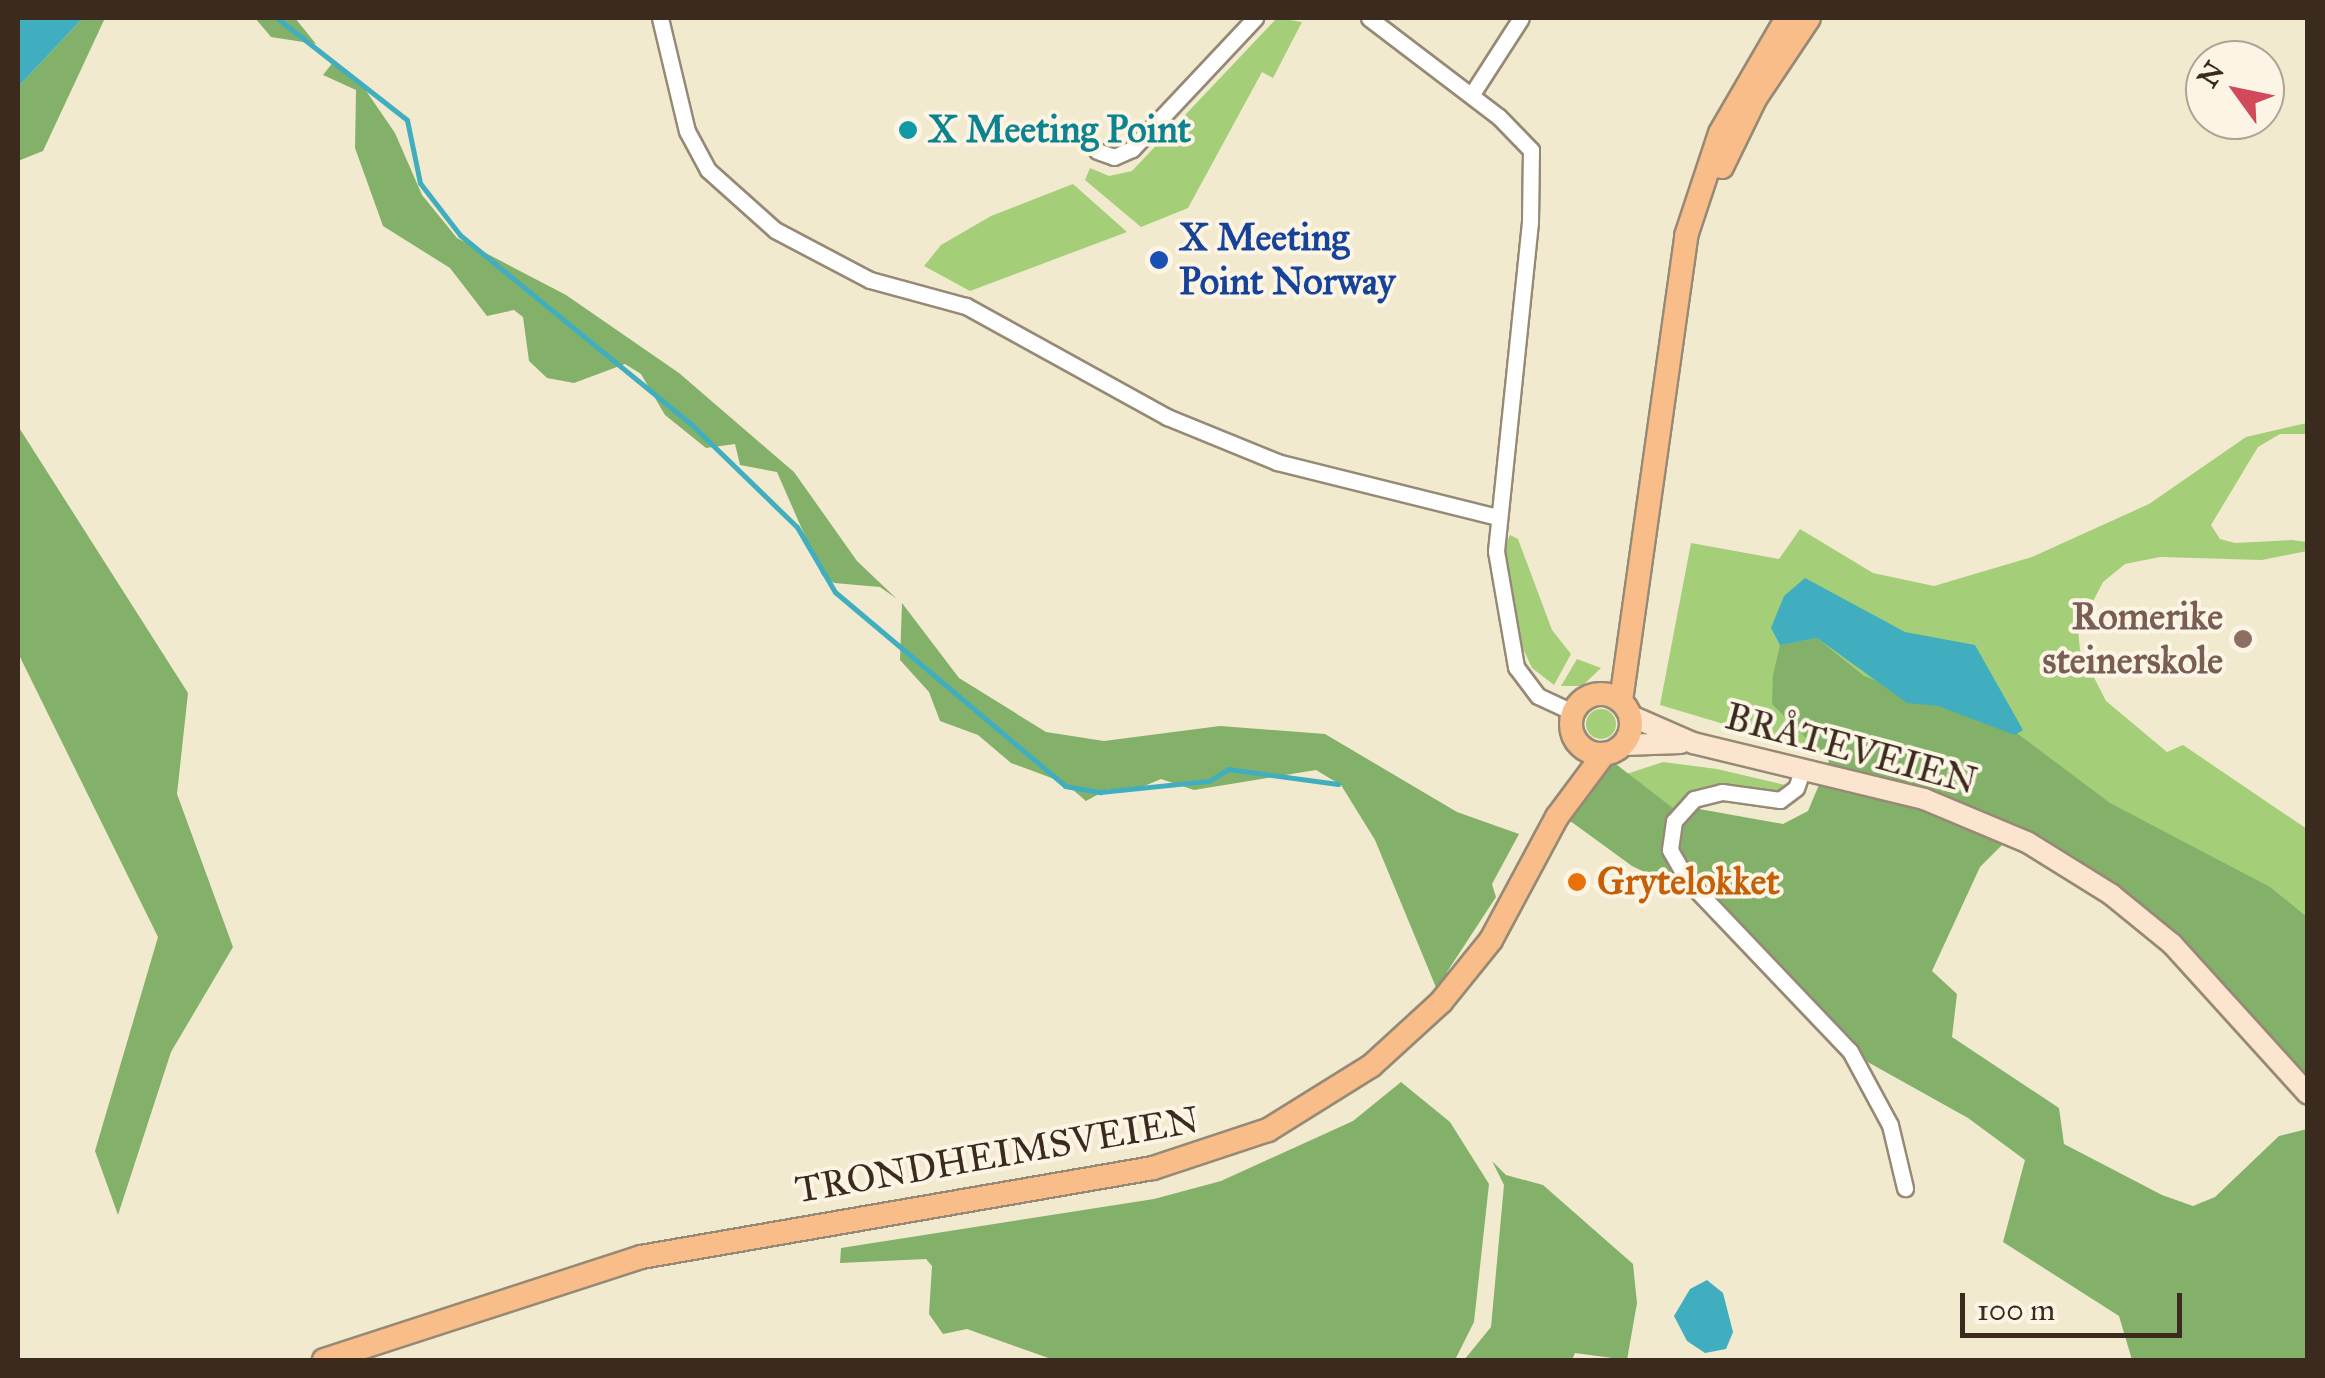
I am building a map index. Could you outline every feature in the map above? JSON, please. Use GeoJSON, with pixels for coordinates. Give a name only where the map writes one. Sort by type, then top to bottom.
{"type":"FeatureCollection","features":[{"type":"Feature","properties":{"kind":"main road"},"geometry":{"type":"LineString","coordinates":[[1628,622],[1597,694],[1573,712],[1577,743],[1614,749],[1626,708],[1628,622],[1678,314],[1682,254],[1711,156],[1787,18]]}},
{"type":"Feature","properties":{"kind":"main road"},"geometry":{"type":"LineString","coordinates":[[1678,314],[1724,162],[1809,18]]}},
{"type":"Feature","properties":{"kind":"main road"},"geometry":{"type":"LineString","coordinates":[[1597,694],[1626,708]]}},
{"type":"Feature","properties":{"kind":"main road","name":"BRÅTEVEIEN"},"geometry":{"type":"LineString","coordinates":[[1626,708],[1693,743],[1948,807],[2080,874],[2172,944],[2308,1094]]}},
{"type":"Feature","properties":{"kind":"main road","name":"TRONDHEIMSVEIEN"},"geometry":{"type":"LineString","coordinates":[[1558,817],[1577,743]]}},
{"type":"Feature","properties":{"kind":"main road","name":"BRÅTEVEIEN"},"geometry":{"type":"LineString","coordinates":[[1614,749],[1693,743]]}},
{"type":"Feature","properties":{"kind":"main road","name":"TRONDHEIMSVEIEN"},"geometry":{"type":"LineString","coordinates":[[324,1360],[658,1254],[1153,1168],[1268,1130],[1372,1066],[1441,1002],[1504,918],[1558,817],[1614,749]]}},
{"type":"Feature","properties":{"kind":"main road","name":"TRONDHEIMSVEIEN"},"geometry":{"type":"LineString","coordinates":[[369,1360],[490,1307]]}},
{"type":"Feature","properties":{"kind":"street"},"geometry":{"type":"LineString","coordinates":[[660,18],[670,81],[694,144],[743,207],[775,230],[870,280],[966,306],[1168,417],[1277,462],[1497,517]]}},
{"type":"Feature","properties":{"kind":"street"},"geometry":{"type":"LineString","coordinates":[[1097,151],[1114,157],[1132,149],[1255,18]]}},
{"type":"Feature","properties":{"kind":"street"},"geometry":{"type":"LineString","coordinates":[[1369,18],[1420,62],[1472,94],[1525,138],[1534,179],[1497,517],[1502,612],[1516,667],[1538,696],[1573,712]]}},
{"type":"Feature","properties":{"kind":"street"},"geometry":{"type":"LineString","coordinates":[[1472,94],[1521,18]]}},
{"type":"Feature","properties":{"kind":"street"},"geometry":{"type":"LineString","coordinates":[[1803,768],[1796,788],[1780,800],[1722,792],[1694,799],[1674,821],[1670,850],[1688,880],[1850,1050],[1890,1125],[1906,1188]]}},
{"type":"Feature","properties":{"kind":"green space"},"geometry":{"type":"Polygon","coordinates":[[[83,18],[105,18],[43,151],[18,161],[18,87],[83,18]]]}},
{"type":"Feature","properties":{"kind":"green space"},"geometry":{"type":"Polygon","coordinates":[[[255,18],[295,18],[316,44],[271,37],[255,18]]]}},
{"type":"Feature","properties":{"kind":"green space"},"geometry":{"type":"Polygon","coordinates":[[[1277,18],[1302,22],[1273,78],[1262,72],[1188,208],[1141,227],[1085,180],[1090,168],[1109,176],[1132,171],[1277,18]]]}},
{"type":"Feature","properties":{"kind":"green space"},"geometry":{"type":"Polygon","coordinates":[[[334,61],[360,82],[395,133],[422,195],[457,238],[566,295],[679,373],[794,472],[857,561],[897,599],[880,587],[834,583],[822,575],[777,472],[740,465],[735,444],[706,448],[665,415],[641,374],[625,364],[574,383],[547,378],[529,361],[523,317],[514,310],[487,316],[450,268],[383,226],[355,148],[356,90],[323,75],[334,61]]]}},
{"type":"Feature","properties":{"kind":"green space"},"geometry":{"type":"Polygon","coordinates":[[[1073,184],[1127,232],[970,291],[924,266],[941,245],[991,216],[1073,184]]]}},
{"type":"Feature","properties":{"kind":"green space"},"geometry":{"type":"Polygon","coordinates":[[[2307,423],[2307,434],[2280,434],[2258,447],[2211,525],[2220,539],[2235,543],[2307,542],[2307,551],[2262,560],[2160,557],[2125,564],[2103,582],[2078,630],[2080,650],[2106,701],[2167,752],[2183,745],[2307,829],[2307,1079],[2180,934],[1861,765],[1660,705],[1691,543],[1779,559],[1800,529],[1873,573],[1934,586],[2032,557],[2149,504],[2246,437],[2307,423]]]}},
{"type":"Feature","properties":{"kind":"green space"},"geometry":{"type":"Polygon","coordinates":[[[18,426],[188,693],[177,794],[233,947],[171,1052],[118,1215],[95,1151],[158,937],[18,653],[18,426]]]}},
{"type":"Feature","properties":{"kind":"green space"},"geometry":{"type":"Polygon","coordinates":[[[1510,535],[1518,539],[1552,630],[1571,654],[1554,685],[1532,668],[1518,638],[1504,548],[1510,535]]]}},
{"type":"Feature","properties":{"kind":"green space"},"geometry":{"type":"Polygon","coordinates":[[[902,603],[959,678],[1046,732],[1104,741],[1220,726],[1325,734],[1457,812],[1519,834],[1492,884],[1496,897],[1447,972],[1448,1002],[1440,997],[1375,840],[1341,785],[1316,770],[1194,790],[1161,779],[1130,792],[1108,789],[1086,801],[1065,783],[1011,763],[978,735],[940,721],[929,692],[900,660],[902,603]]]}},
{"type":"Feature","properties":{"kind":"green space"},"geometry":{"type":"Polygon","coordinates":[[[1817,638],[1864,676],[2018,734],[2110,803],[2270,887],[2307,917],[2307,1075],[2296,1072],[2172,940],[2007,840],[1980,867],[1932,971],[1957,994],[1952,1037],[2059,1108],[2064,1144],[2162,1195],[2193,1206],[2215,1197],[2279,1136],[2307,1129],[2307,1360],[2132,1360],[2119,1316],[2003,1242],[2025,1160],[1968,1118],[1830,1041],[1697,897],[1632,866],[1562,815],[1599,751],[1687,819],[1699,809],[1783,824],[1808,811],[1829,761],[1772,704],[1773,675],[1780,645],[1817,638]]]}},
{"type":"Feature","properties":{"kind":"green space"},"geometry":{"type":"Polygon","coordinates":[[[1577,659],[1601,668],[1582,686],[1561,686],[1577,659]]]}},
{"type":"Feature","properties":{"kind":"green space"},"geometry":{"type":"Polygon","coordinates":[[[1601,709],[1612,713],[1616,724],[1612,735],[1601,739],[1590,735],[1586,724],[1590,713],[1601,709]]]}},
{"type":"Feature","properties":{"kind":"green space"},"geometry":{"type":"Polygon","coordinates":[[[1663,762],[1717,769],[1785,785],[1779,793],[1688,797],[1671,816],[1617,777],[1663,762]]]}},
{"type":"Feature","properties":{"kind":"green space"},"geometry":{"type":"Polygon","coordinates":[[[1401,1082],[1450,1122],[1489,1184],[1474,1322],[1455,1360],[1054,1360],[967,1329],[943,1334],[929,1314],[932,1266],[926,1259],[840,1263],[841,1248],[1154,1199],[1221,1181],[1353,1121],[1401,1082]]]}},
{"type":"Feature","properties":{"kind":"green space"},"geometry":{"type":"Polygon","coordinates":[[[1492,1161],[1506,1175],[1543,1185],[1633,1264],[1637,1303],[1627,1360],[1575,1353],[1572,1360],[1464,1360],[1491,1327],[1504,1185],[1492,1161]]]}},
{"type":"Feature","properties":{"kind":"water"},"geometry":{"type":"Polygon","coordinates":[[[18,18],[83,18],[18,87],[18,18]]]}},
{"type":"Feature","properties":{"kind":"water"},"geometry":{"type":"Polygon","coordinates":[[[1805,578],[1905,632],[1975,645],[2023,730],[2015,735],[1938,706],[1907,703],[1817,638],[1780,645],[1771,628],[1784,596],[1805,578]]]}},
{"type":"Feature","properties":{"kind":"water"},"geometry":{"type":"Polygon","coordinates":[[[1707,1280],[1723,1293],[1733,1332],[1726,1349],[1705,1353],[1687,1341],[1674,1316],[1690,1289],[1707,1280]]]}},
{"type":"Feature","properties":{"kind":"waterway"},"geometry":{"type":"LineString","coordinates":[[277,18],[407,120],[420,183],[460,235],[692,425],[797,527],[835,592],[1065,786],[1100,792],[1209,781],[1228,769],[1338,784]]}},
{"type":"Feature","properties":{"kind":"place","name":"X Meeting Point"},"geometry":{"type":"Point","coordinates":[908,130]}},
{"type":"Feature","properties":{"kind":"place","name":"X Meeting Point Norway"},"geometry":{"type":"Point","coordinates":[1159,260]}},
{"type":"Feature","properties":{"kind":"place","name":"Romerike steinerskole"},"geometry":{"type":"Point","coordinates":[2243,639]}},
{"type":"Feature","properties":{"kind":"place","name":"Grytelokket"},"geometry":{"type":"Point","coordinates":[1577,882]}}]}
